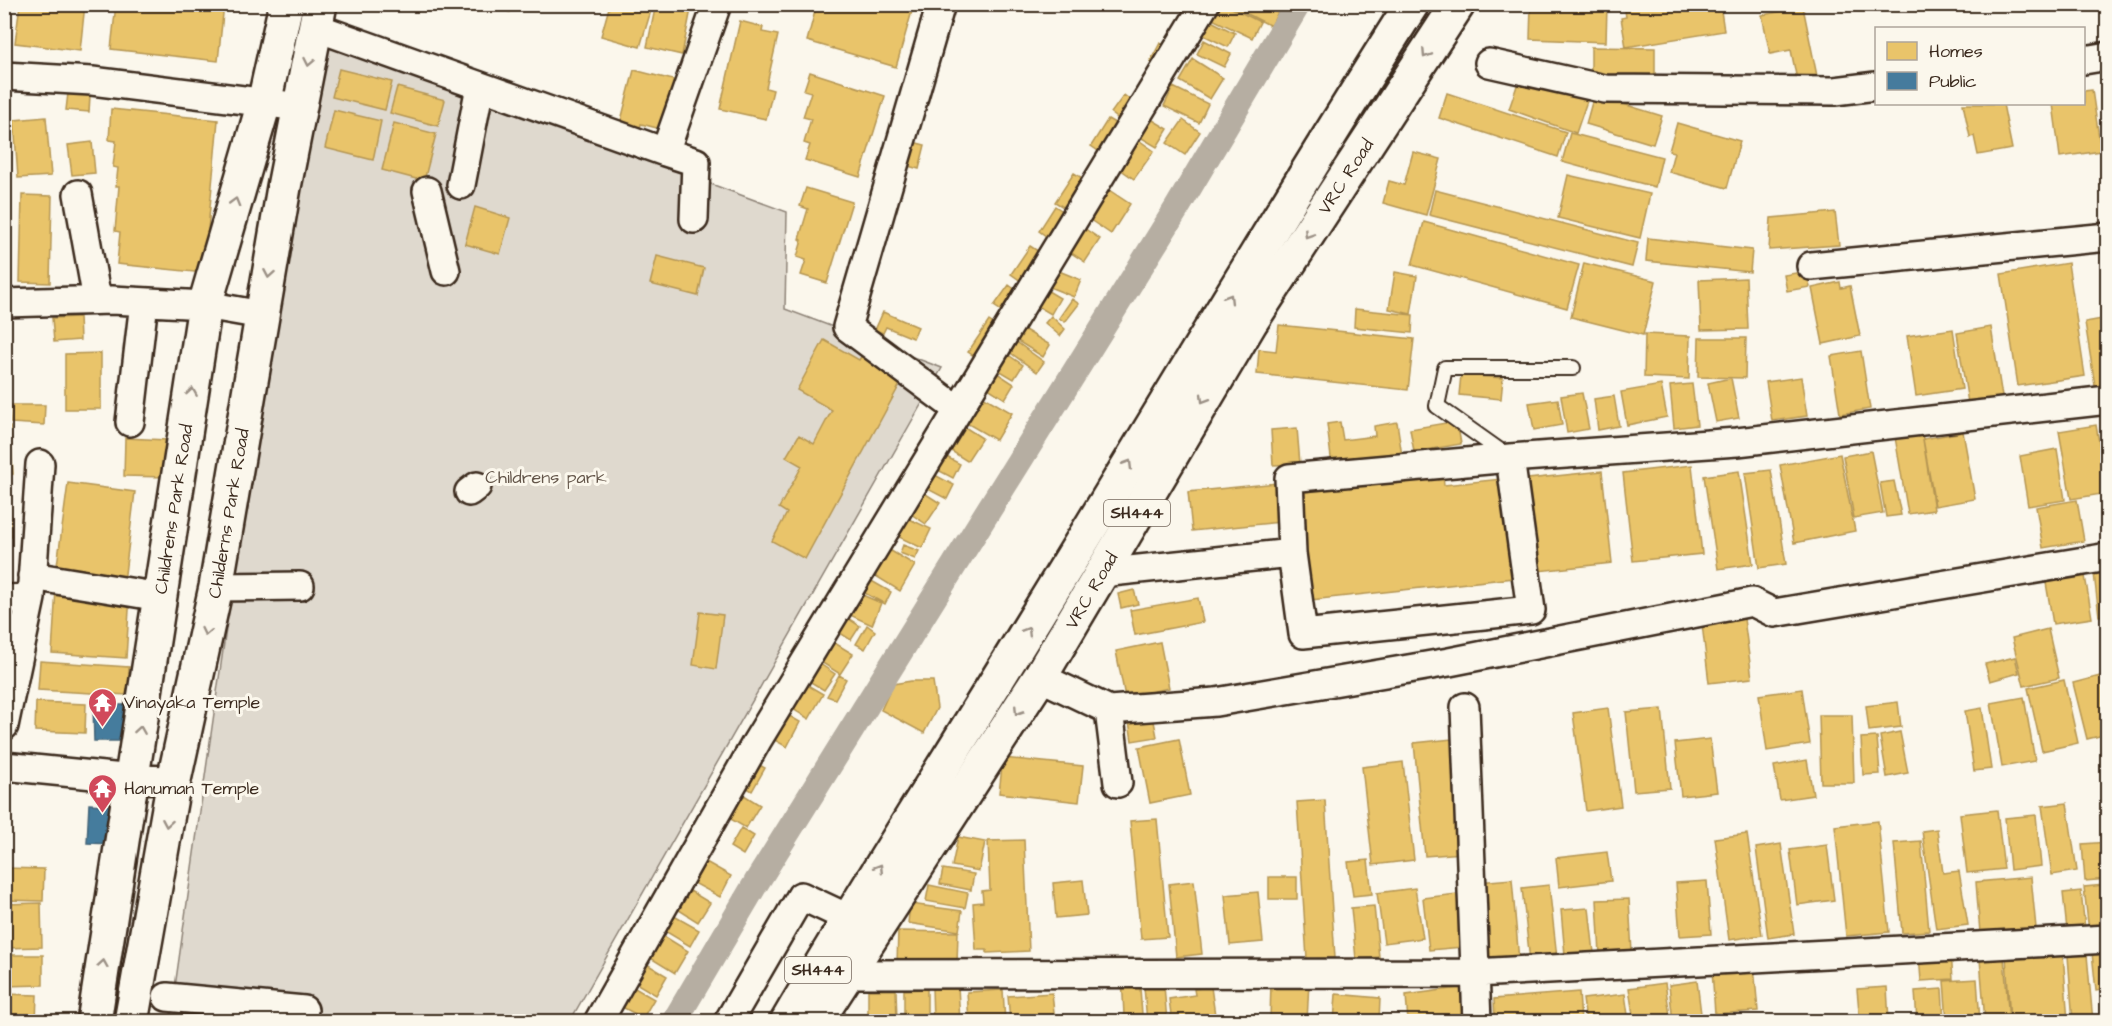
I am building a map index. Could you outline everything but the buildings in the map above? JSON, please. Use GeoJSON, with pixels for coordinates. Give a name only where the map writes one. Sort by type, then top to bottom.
{"type":"FeatureCollection","features":[{"type":"Feature","properties":{"kind":"main road","name":"Childrens Park Road"},"geometry":{"type":"LineString","coordinates":[[94,1022],[205,305],[264,102],[286,4]]}},
{"type":"Feature","properties":{"kind":"main road","name":"SH444"},"geometry":{"type":"LineString","coordinates":[[787,1022],[848,918],[1412,4]]}},
{"type":"Feature","properties":{"kind":"main road","name":"VRC Road"},"geometry":{"type":"LineString","coordinates":[[816,1022],[1040,677],[1250,323],[1458,4]]}},
{"type":"Feature","properties":{"kind":"main road","name":"Childerns Park Road"},"geometry":{"type":"LineString","coordinates":[[131,1022],[174,780],[216,587],[284,187],[317,16]]}},
{"type":"Feature","properties":{"kind":"street"},"geometry":{"type":"LineString","coordinates":[[665,152],[717,4]]}},
{"type":"Feature","properties":{"kind":"street"},"geometry":{"type":"LineString","coordinates":[[940,4],[847,327],[957,410]]}},
{"type":"Feature","properties":{"kind":"street"},"geometry":{"type":"LineString","coordinates":[[598,1022],[757,741],[1205,4]]}},
{"type":"Feature","properties":{"kind":"street"},"geometry":{"type":"LineString","coordinates":[[317,16],[480,86],[696,162],[693,219]]}},
{"type":"Feature","properties":{"kind":"street"},"geometry":{"type":"LineString","coordinates":[[2085,60],[2108,56]]}},
{"type":"Feature","properties":{"kind":"street"},"geometry":{"type":"LineString","coordinates":[[1489,63],[1605,89],[1835,91],[1875,86]]}},
{"type":"Feature","properties":{"kind":"street"},"geometry":{"type":"LineString","coordinates":[[4,76],[92,81],[300,107]]}},
{"type":"Feature","properties":{"kind":"street"},"geometry":{"type":"LineString","coordinates":[[461,185],[480,86]]}},
{"type":"Feature","properties":{"kind":"street"},"geometry":{"type":"LineString","coordinates":[[427,191],[446,271]]}},
{"type":"Feature","properties":{"kind":"street"},"geometry":{"type":"LineString","coordinates":[[78,194],[97,300]]}},
{"type":"Feature","properties":{"kind":"street"},"geometry":{"type":"LineString","coordinates":[[1811,266],[2108,237]]}},
{"type":"Feature","properties":{"kind":"street"},"geometry":{"type":"LineString","coordinates":[[4,303],[97,300],[144,302],[205,305],[262,315]]}},
{"type":"Feature","properties":{"kind":"street"},"geometry":{"type":"LineString","coordinates":[[130,422],[144,302]]}},
{"type":"Feature","properties":{"kind":"street"},"geometry":{"type":"LineString","coordinates":[[1510,458],[1531,610],[1303,634],[1292,553],[1288,478],[1510,458],[1737,442],[2108,400]]}},
{"type":"Feature","properties":{"kind":"street"},"geometry":{"type":"LineString","coordinates":[[4,726],[40,464]]}},
{"type":"Feature","properties":{"kind":"street"},"geometry":{"type":"LineString","coordinates":[[1101,573],[1292,553]]}},
{"type":"Feature","properties":{"kind":"street"},"geometry":{"type":"LineString","coordinates":[[1040,677],[1109,710],[1228,700],[1449,662],[1752,602],[1774,613],[2108,557]]}},
{"type":"Feature","properties":{"kind":"street"},"geometry":{"type":"LineString","coordinates":[[216,587],[300,586]]}},
{"type":"Feature","properties":{"kind":"street"},"geometry":{"type":"LineString","coordinates":[[22,591],[160,597]]}},
{"type":"Feature","properties":{"kind":"street"},"geometry":{"type":"LineString","coordinates":[[1465,706],[1477,1022]]}},
{"type":"Feature","properties":{"kind":"street"},"geometry":{"type":"LineString","coordinates":[[1109,710],[1118,783]]}},
{"type":"Feature","properties":{"kind":"street"},"geometry":{"type":"LineString","coordinates":[[4,766],[133,779],[174,780]]}},
{"type":"Feature","properties":{"kind":"street"},"geometry":{"type":"LineString","coordinates":[[728,1022],[801,896],[848,918]]}},
{"type":"Feature","properties":{"kind":"street"},"geometry":{"type":"LineString","coordinates":[[846,974],[1475,972],[2108,939]]}},
{"type":"Feature","properties":{"kind":"street"},"geometry":{"type":"LineString","coordinates":[[167,998],[304,1010]]}},
{"type":"Feature","properties":{"kind":"lane"},"geometry":{"type":"LineString","coordinates":[[1510,458],[1437,406],[1445,368],[1573,368]]}},
{"type":"Feature","properties":{"kind":"green space","name":"Childrens park"},"geometry":{"type":"Polygon","coordinates":[[[318,39],[787,212],[785,309],[942,368],[570,1021],[170,1022],[234,573],[318,39]]]}},
{"type":"Feature","properties":{"kind":"waterway"},"geometry":{"type":"LineString","coordinates":[[674,1022],[756,883],[1177,208],[1298,4]]}},
{"type":"Feature","properties":{"kind":"place","name":"Vinayaka Temple"},"geometry":{"type":"Point","coordinates":[103,728]}},
{"type":"Feature","properties":{"kind":"place","name":"Hanuman Temple"},"geometry":{"type":"Point","coordinates":[103,814]}}]}
